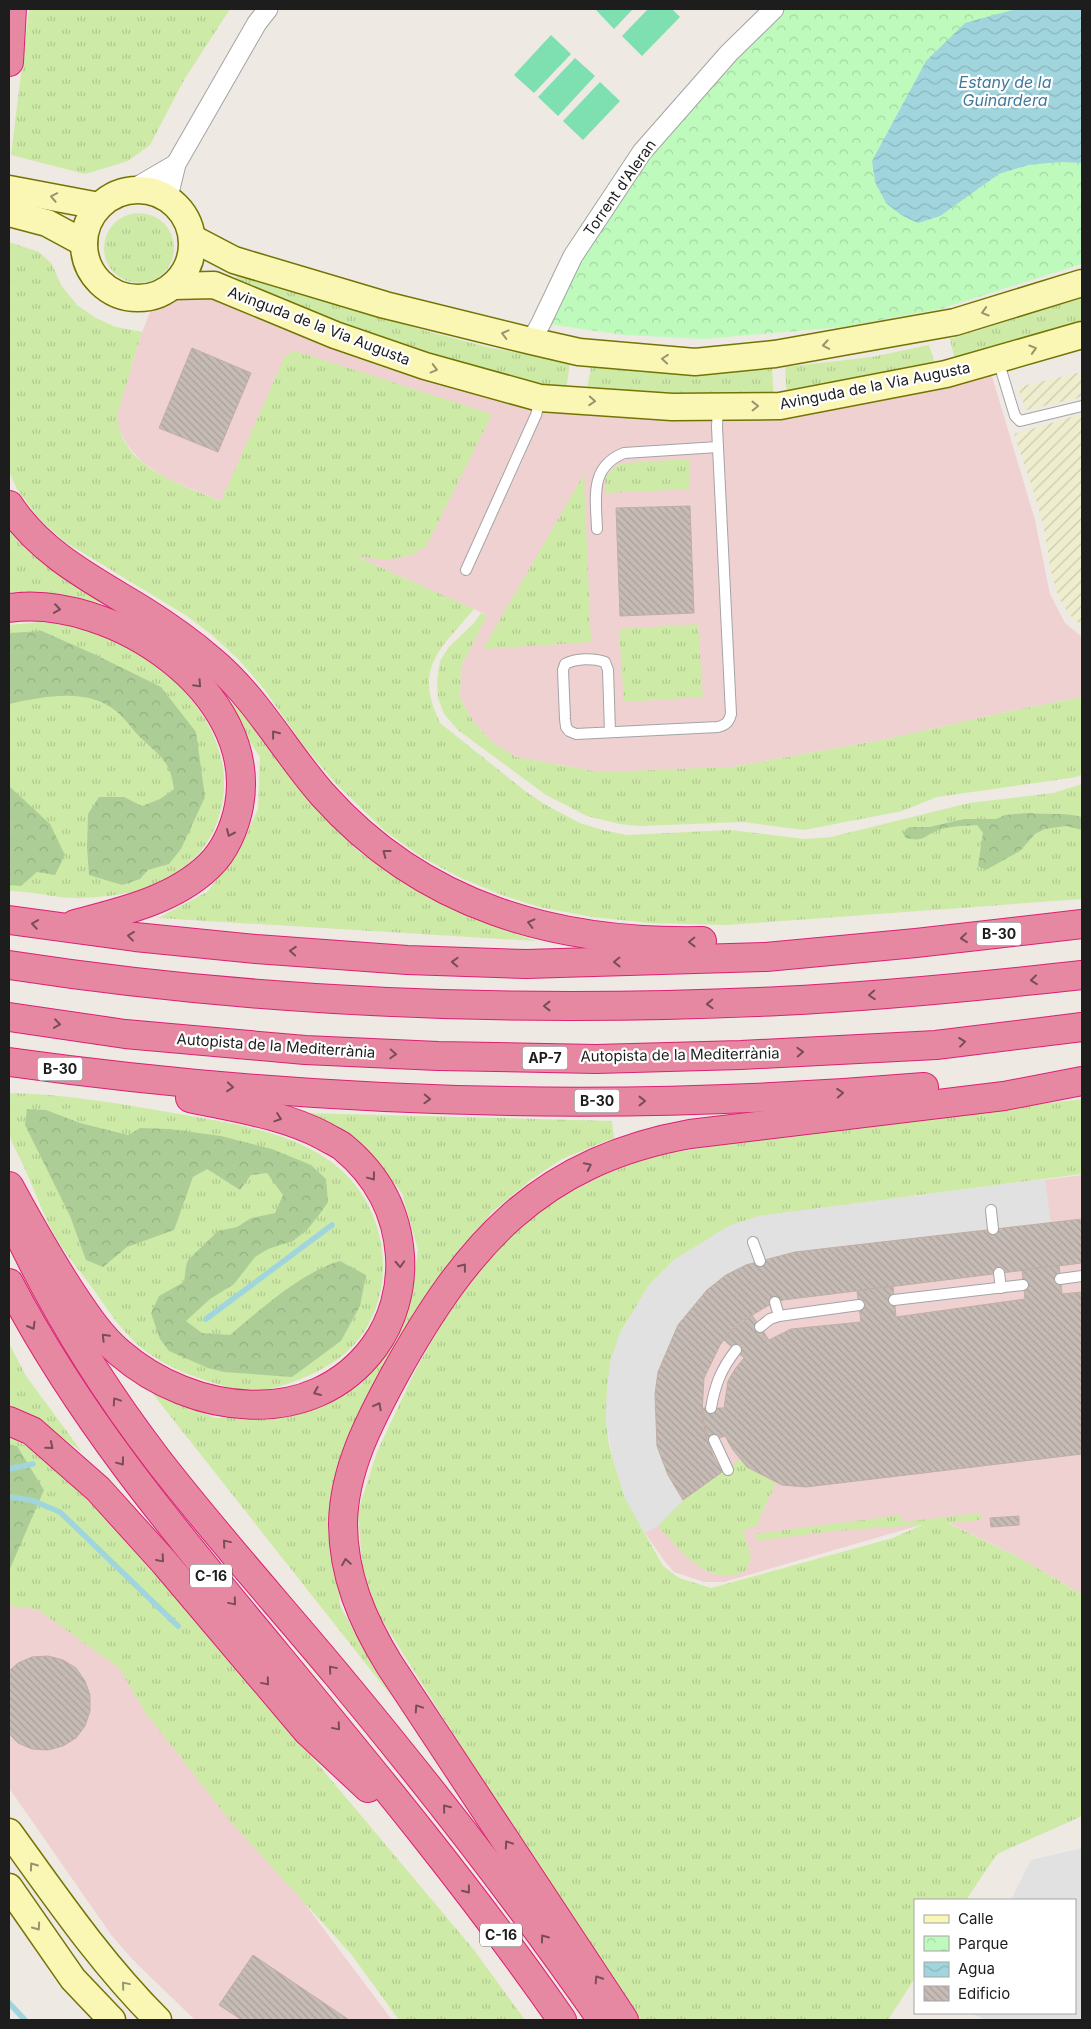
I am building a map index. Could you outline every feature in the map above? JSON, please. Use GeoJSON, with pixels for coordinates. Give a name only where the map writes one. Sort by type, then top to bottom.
{"type":"FeatureCollection","features":[{"type":"Feature","properties":{"kind":"highway"},"geometry":{"type":"LineString","coordinates":[[9,62],[12,9]]}},
{"type":"Feature","properties":{"kind":"highway"},"geometry":{"type":"LineString","coordinates":[[9,504],[35,536],[61,559],[94,582],[184,637],[215,662],[242,692],[322,794],[349,822],[403,866],[441,888],[512,918],[552,928],[611,938],[668,942],[778,940],[916,943]]}},
{"type":"Feature","properties":{"kind":"highway"},"geometry":{"type":"LineString","coordinates":[[9,608],[25,606],[44,607],[90,616],[113,625],[159,651],[190,677],[212,701],[225,722],[240,759],[241,779],[238,814],[222,850],[210,865],[192,880],[173,892],[109,915],[62,928]]}},
{"type":"Feature","properties":{"kind":"highway","name":"B-30"},"geometry":{"type":"LineString","coordinates":[[9,920],[62,928],[219,945],[406,960],[526,964],[766,957],[916,943],[1082,924]]}},
{"type":"Feature","properties":{"kind":"highway"},"geometry":{"type":"LineString","coordinates":[[9,965],[165,985],[270,994],[408,1002],[547,1006],[782,1001],[1082,975]]}},
{"type":"Feature","properties":{"kind":"highway","name":"Autopista de la Mediterrània"},"geometry":{"type":"LineString","coordinates":[[9,1017],[125,1034],[305,1050],[438,1056],[596,1058],[741,1055],[936,1045],[1082,1027]]}},
{"type":"Feature","properties":{"kind":"highway","name":"B-30"},"geometry":{"type":"LineString","coordinates":[[9,1062],[112,1076],[349,1096],[447,1100],[665,1101],[835,1094],[1082,1073]]}},
{"type":"Feature","properties":{"kind":"highway"},"geometry":{"type":"LineString","coordinates":[[9,1186],[47,1255],[93,1325],[120,1353],[143,1370],[172,1386],[211,1400],[230,1404],[263,1406],[294,1401],[321,1392],[345,1377],[366,1357],[383,1335],[395,1306],[401,1274],[399,1242],[393,1216],[382,1190],[365,1168],[342,1146],[311,1129],[272,1116],[171,1093],[112,1076]]}},
{"type":"Feature","properties":{"kind":"highway"},"geometry":{"type":"LineString","coordinates":[[624,2020],[399,1680],[377,1645],[360,1609],[349,1578],[343,1521],[349,1482],[363,1437],[405,1356],[447,1289],[492,1234],[538,1194],[600,1160],[634,1147],[667,1138],[809,1118],[1004,1096],[1082,1081]]}},
{"type":"Feature","properties":{"kind":"highway","name":"C-16"},"geometry":{"type":"LineString","coordinates":[[9,1213],[32,1262],[76,1341],[156,1457],[454,1818],[602,2020]]}},
{"type":"Feature","properties":{"kind":"highway","name":"C-16"},"geometry":{"type":"LineString","coordinates":[[9,1283],[62,1374],[135,1481],[437,1852],[495,1927],[562,2020]]}},
{"type":"Feature","properties":{"kind":"highway"},"geometry":{"type":"LineString","coordinates":[[9,1421],[32,1431],[78,1469],[129,1522],[307,1731],[437,1852]]}},
{"type":"Feature","properties":{"kind":"street"},"geometry":{"type":"LineString","coordinates":[[168,198],[176,164],[268,9]]}},
{"type":"Feature","properties":{"kind":"street","name":"Torrent d'Aleran"},"geometry":{"type":"LineString","coordinates":[[531,341],[573,256],[642,152],[729,53],[774,9]]}},
{"type":"Feature","properties":{"kind":"street"},"geometry":{"type":"LineString","coordinates":[[133,189],[154,192],[168,198],[184,213],[192,238],[190,261],[181,278],[173,286],[157,296],[134,298],[112,292],[96,278],[86,259],[84,243],[87,225],[99,206],[114,195],[133,189],[176,164]]}},
{"type":"Feature","properties":{"kind":"street"},"geometry":{"type":"LineString","coordinates":[[9,189],[99,206]]}},
{"type":"Feature","properties":{"kind":"street"},"geometry":{"type":"LineString","coordinates":[[9,213],[47,223],[84,243]]}},
{"type":"Feature","properties":{"kind":"street"},"geometry":{"type":"LineString","coordinates":[[192,238],[234,260],[385,305],[531,341],[578,352],[695,362],[775,354],[955,322],[1082,283]]}},
{"type":"Feature","properties":{"kind":"street","name":"Avinguda de la Via Augusta"},"geometry":{"type":"LineString","coordinates":[[173,286],[214,285],[335,335],[380,351],[425,366],[540,398],[672,407],[780,406],[946,374],[1082,335]]}},
{"type":"Feature","properties":{"kind":"street"},"geometry":{"type":"LineString","coordinates":[[9,1832],[84,1936],[133,1995],[158,2020]]}},
{"type":"Feature","properties":{"kind":"street"},"geometry":{"type":"LineString","coordinates":[[9,1887],[74,1979],[112,2020]]}},
{"type":"Feature","properties":{"kind":"lane"},"geometry":{"type":"LineString","coordinates":[[998,360],[1015,416],[1020,422],[1082,406]]}},
{"type":"Feature","properties":{"kind":"lane"},"geometry":{"type":"LineString","coordinates":[[466,570],[536,415],[540,398]]}},
{"type":"Feature","properties":{"kind":"lane"},"geometry":{"type":"LineString","coordinates":[[610,732],[608,670],[605,662],[598,660],[571,660],[565,664],[563,670],[566,727],[569,731],[576,734],[718,727],[724,726],[732,714],[718,448],[718,407]]}},
{"type":"Feature","properties":{"kind":"lane"},"geometry":{"type":"LineString","coordinates":[[596,529],[596,485],[604,466],[614,457],[624,453],[718,448]]}},
{"type":"Feature","properties":{"kind":"lane"},"geometry":{"type":"LineString","coordinates":[[991,1210],[993,1229]]}},
{"type":"Feature","properties":{"kind":"lane"},"geometry":{"type":"LineString","coordinates":[[753,1242],[760,1261]]}},
{"type":"Feature","properties":{"kind":"lane"},"geometry":{"type":"LineString","coordinates":[[1000,1273],[1002,1288]]}},
{"type":"Feature","properties":{"kind":"lane"},"geometry":{"type":"LineString","coordinates":[[1060,1279],[1082,1276]]}},
{"type":"Feature","properties":{"kind":"lane"},"geometry":{"type":"LineString","coordinates":[[894,1300],[1023,1285]]}},
{"type":"Feature","properties":{"kind":"lane"},"geometry":{"type":"LineString","coordinates":[[775,1302],[779,1316]]}},
{"type":"Feature","properties":{"kind":"lane"},"geometry":{"type":"LineString","coordinates":[[760,1327],[770,1319],[779,1316],[859,1305]]}},
{"type":"Feature","properties":{"kind":"lane"},"geometry":{"type":"LineString","coordinates":[[711,1408],[717,1380],[724,1365],[736,1350]]}},
{"type":"Feature","properties":{"kind":"lane"},"geometry":{"type":"LineString","coordinates":[[716,1444],[728,1470]]}},
{"type":"Feature","properties":{"kind":"shaded area"},"geometry":{"type":"Polygon","coordinates":[[[173,286],[540,398],[780,406],[988,363],[1035,520],[1050,594],[1065,623],[1082,637],[1082,697],[887,739],[731,767],[671,771],[600,772],[516,757],[493,743],[475,724],[460,698],[461,667],[487,615],[346,552],[167,479],[142,462],[127,445],[117,425],[118,412],[142,332],[157,295],[173,286]]]}},
{"type":"Feature","properties":{"kind":"shaded area"},"geometry":{"type":"Polygon","coordinates":[[[1082,1175],[1082,1594],[1018,1557],[947,1522],[924,1524],[724,1582],[704,1582],[674,1572],[645,1533],[625,1498],[607,1411],[759,1216],[1082,1175]]]}},
{"type":"Feature","properties":{"kind":"shaded area"},"geometry":{"type":"Polygon","coordinates":[[[1045,1179],[1051,1223],[795,1252],[746,1265],[726,1275],[707,1290],[678,1325],[658,1372],[655,1394],[657,1446],[668,1475],[683,1500],[658,1526],[645,1533],[625,1498],[613,1460],[606,1421],[607,1389],[610,1362],[620,1333],[649,1285],[674,1260],[729,1226],[759,1216],[1045,1179]]]}},
{"type":"Feature","properties":{"kind":"shaded area"},"geometry":{"type":"Polygon","coordinates":[[[52,1568],[392,2020],[195,2020],[134,1961],[112,1936],[9,1788],[9,1600],[52,1568]]]}},
{"type":"Feature","properties":{"kind":"shaded area"},"geometry":{"type":"Polygon","coordinates":[[[1082,1848],[1082,2020],[986,2020],[972,2014],[1076,2014],[1076,1899],[1012,1899],[1031,1860],[1082,1848]]]}},
{"type":"Feature","properties":{"kind":"green space"},"geometry":{"type":"Polygon","coordinates":[[[29,9],[230,9],[184,80],[150,145],[128,161],[85,174],[11,155],[29,9]]]}},
{"type":"Feature","properties":{"kind":"green space"},"geometry":{"type":"Polygon","coordinates":[[[595,9],[633,9],[614,29],[595,9]]]}},
{"type":"Feature","properties":{"kind":"green space"},"geometry":{"type":"Polygon","coordinates":[[[648,9],[672,9],[680,17],[642,56],[622,36],[648,9]]]}},
{"type":"Feature","properties":{"kind":"green space"},"geometry":{"type":"Polygon","coordinates":[[[774,9],[1082,9],[1082,264],[940,309],[842,327],[704,339],[624,335],[541,323],[642,152],[774,9]]]}},
{"type":"Feature","properties":{"kind":"green space"},"geometry":{"type":"Polygon","coordinates":[[[551,35],[571,54],[534,93],[514,75],[551,35]]]}},
{"type":"Feature","properties":{"kind":"green space"},"geometry":{"type":"Polygon","coordinates":[[[575,58],[595,76],[558,116],[538,97],[575,58]]]}},
{"type":"Feature","properties":{"kind":"green space"},"geometry":{"type":"Polygon","coordinates":[[[600,82],[620,101],[583,140],[563,121],[600,82]]]}},
{"type":"Feature","properties":{"kind":"green space"},"geometry":{"type":"Polygon","coordinates":[[[139,213],[158,219],[168,229],[174,248],[168,267],[158,277],[139,283],[120,277],[110,267],[104,248],[110,229],[120,219],[139,213]]]}},
{"type":"Feature","properties":{"kind":"green space"},"geometry":{"type":"Polygon","coordinates":[[[9,242],[39,252],[52,264],[61,285],[77,305],[96,318],[116,327],[142,332],[118,412],[120,430],[127,446],[139,459],[170,480],[221,501],[285,356],[295,351],[492,414],[426,546],[411,555],[386,560],[355,556],[474,609],[441,648],[434,660],[430,673],[429,687],[432,704],[440,723],[525,791],[546,805],[580,823],[627,835],[730,830],[805,839],[831,837],[969,803],[1053,793],[1082,784],[1082,899],[728,925],[650,923],[592,917],[539,907],[502,895],[461,878],[423,858],[386,832],[337,785],[303,745],[264,689],[239,660],[212,635],[187,616],[65,542],[39,519],[17,489],[9,471],[9,242]]]}},
{"type":"Feature","properties":{"kind":"green space"},"geometry":{"type":"Polygon","coordinates":[[[239,270],[419,329],[491,348],[570,362],[566,392],[445,365],[233,284],[239,270]]]}},
{"type":"Feature","properties":{"kind":"green space"},"geometry":{"type":"Polygon","coordinates":[[[1082,298],[1082,331],[956,364],[950,339],[1082,298]]]}},
{"type":"Feature","properties":{"kind":"green space"},"geometry":{"type":"Polygon","coordinates":[[[929,345],[937,371],[787,399],[785,367],[872,357],[929,345]]]}},
{"type":"Feature","properties":{"kind":"green space"},"geometry":{"type":"Polygon","coordinates":[[[592,363],[704,371],[772,369],[774,400],[586,393],[592,363]]]}},
{"type":"Feature","properties":{"kind":"green space"},"geometry":{"type":"Polygon","coordinates":[[[1082,372],[1082,397],[1026,410],[1018,387],[1082,372]]]}},
{"type":"Feature","properties":{"kind":"green space"},"geometry":{"type":"Polygon","coordinates":[[[1082,414],[1082,626],[1069,614],[1058,596],[1051,571],[1043,524],[1014,434],[1082,414]]]}},
{"type":"Feature","properties":{"kind":"green space"},"geometry":{"type":"Polygon","coordinates":[[[689,459],[690,489],[605,493],[605,476],[617,465],[689,459]]]}},
{"type":"Feature","properties":{"kind":"green space"},"geometry":{"type":"Polygon","coordinates":[[[584,474],[591,642],[483,649],[584,474]]]}},
{"type":"Feature","properties":{"kind":"green space"},"geometry":{"type":"Polygon","coordinates":[[[9,527],[35,557],[102,597],[100,603],[50,594],[9,593],[9,527]]]}},
{"type":"Feature","properties":{"kind":"green space"},"geometry":{"type":"Polygon","coordinates":[[[481,613],[487,615],[461,667],[460,698],[475,724],[493,743],[516,757],[600,772],[731,767],[887,739],[1082,697],[1082,774],[1077,777],[937,797],[902,811],[804,830],[743,822],[640,826],[619,824],[587,816],[546,795],[458,730],[444,714],[438,698],[437,681],[440,661],[448,648],[474,623],[481,613]]]}},
{"type":"Feature","properties":{"kind":"green space"},"geometry":{"type":"Polygon","coordinates":[[[42,622],[94,633],[123,645],[150,662],[175,683],[197,706],[213,733],[222,762],[224,793],[216,825],[203,848],[195,857],[186,866],[164,880],[140,890],[109,896],[84,898],[9,891],[9,625],[42,622]]]}},
{"type":"Feature","properties":{"kind":"green space"},"geometry":{"type":"Polygon","coordinates":[[[698,624],[703,697],[624,702],[619,629],[698,624]]]}},
{"type":"Feature","properties":{"kind":"green space"},"geometry":{"type":"Polygon","coordinates":[[[42,631],[161,687],[196,732],[205,797],[181,849],[169,864],[148,870],[140,879],[122,885],[89,875],[87,847],[88,814],[99,797],[124,797],[142,806],[160,799],[174,789],[170,772],[164,760],[120,714],[104,704],[78,696],[64,696],[9,704],[9,633],[42,631]]]}},
{"type":"Feature","properties":{"kind":"green space"},"geometry":{"type":"Polygon","coordinates":[[[237,701],[292,779],[357,850],[393,876],[464,914],[536,941],[158,918],[207,892],[238,852],[258,809],[260,757],[227,708],[237,701]]]}},
{"type":"Feature","properties":{"kind":"green space"},"geometry":{"type":"Polygon","coordinates":[[[9,786],[50,824],[65,855],[55,875],[37,872],[21,886],[9,885],[9,786]]]}},
{"type":"Feature","properties":{"kind":"green space"},"geometry":{"type":"Polygon","coordinates":[[[1028,813],[1082,817],[1082,830],[1066,826],[1045,829],[1035,834],[1020,851],[986,870],[978,866],[983,833],[977,825],[946,828],[920,839],[906,838],[903,833],[909,827],[929,827],[964,819],[996,819],[1005,815],[1028,813]]]}},
{"type":"Feature","properties":{"kind":"green space"},"geometry":{"type":"Polygon","coordinates":[[[9,1093],[52,1095],[94,1100],[256,1129],[293,1141],[327,1159],[347,1175],[363,1195],[374,1218],[381,1242],[383,1267],[380,1293],[372,1317],[359,1339],[339,1358],[315,1372],[283,1385],[256,1391],[243,1390],[195,1377],[145,1351],[119,1324],[54,1234],[11,1140],[8,1121],[9,1093]]]}},
{"type":"Feature","properties":{"kind":"green space"},"geometry":{"type":"Polygon","coordinates":[[[1082,1099],[1082,1174],[759,1216],[729,1226],[674,1260],[649,1285],[620,1333],[607,1389],[606,1421],[609,1445],[625,1498],[663,1566],[679,1578],[711,1588],[893,1538],[922,1525],[834,1531],[757,1541],[755,1534],[901,1515],[903,1522],[981,1513],[980,1520],[948,1523],[1018,1557],[1082,1594],[1082,1816],[997,1854],[967,1899],[914,1899],[914,1980],[888,2020],[638,2020],[508,1821],[377,1612],[362,1566],[358,1511],[377,1452],[415,1371],[442,1323],[473,1277],[521,1224],[548,1204],[605,1174],[643,1160],[666,1154],[749,1140],[1082,1099]]]}},
{"type":"Feature","properties":{"kind":"green space"},"geometry":{"type":"Polygon","coordinates":[[[27,1109],[46,1110],[80,1123],[128,1135],[140,1128],[169,1129],[221,1136],[272,1149],[311,1165],[326,1179],[328,1202],[307,1230],[293,1241],[268,1249],[255,1257],[234,1284],[210,1299],[186,1321],[202,1333],[230,1335],[282,1292],[311,1274],[340,1261],[366,1275],[360,1306],[341,1341],[292,1377],[224,1372],[208,1368],[169,1351],[160,1339],[151,1313],[159,1296],[184,1282],[188,1260],[218,1231],[237,1227],[251,1218],[275,1213],[283,1195],[267,1173],[251,1175],[240,1190],[207,1169],[193,1177],[174,1230],[127,1247],[103,1267],[86,1260],[70,1216],[25,1125],[27,1109]]]}},
{"type":"Feature","properties":{"kind":"green space"},"geometry":{"type":"Polygon","coordinates":[[[304,1113],[612,1121],[614,1138],[562,1159],[532,1179],[491,1213],[423,1308],[353,1434],[333,1487],[340,1606],[392,1697],[149,1389],[215,1418],[277,1418],[332,1401],[362,1384],[391,1340],[411,1298],[418,1250],[402,1193],[367,1150],[334,1127],[304,1113]]]}},
{"type":"Feature","properties":{"kind":"green space"},"geometry":{"type":"Polygon","coordinates":[[[9,1343],[26,1376],[82,1452],[38,1421],[9,1407],[9,1343]]]}},
{"type":"Feature","properties":{"kind":"green space"},"geometry":{"type":"Polygon","coordinates":[[[9,1435],[60,1469],[112,1519],[474,1950],[525,2020],[399,2020],[351,1954],[231,1822],[145,1712],[119,1668],[37,1609],[9,1606],[9,1435]]]}},
{"type":"Feature","properties":{"kind":"green space"},"geometry":{"type":"Polygon","coordinates":[[[9,1444],[17,1446],[44,1490],[9,1571],[9,1444]]]}},
{"type":"Feature","properties":{"kind":"green space"},"geometry":{"type":"Polygon","coordinates":[[[740,1459],[747,1467],[776,1483],[756,1526],[743,1530],[751,1557],[746,1571],[733,1575],[720,1575],[697,1565],[658,1526],[683,1500],[722,1472],[728,1470],[740,1459]]]}},
{"type":"Feature","properties":{"kind":"water","name":"Estany de la Guinardera"},"geometry":{"type":"Polygon","coordinates":[[[1016,9],[1082,9],[1082,163],[1060,162],[1028,165],[999,174],[940,216],[918,223],[901,215],[886,203],[875,182],[872,161],[926,61],[965,23],[1016,9]]]}},
{"type":"Feature","properties":{"kind":"building"},"geometry":{"type":"Polygon","coordinates":[[[192,348],[251,373],[218,452],[159,428],[192,348]]]}},
{"type":"Feature","properties":{"kind":"building"},"geometry":{"type":"Polygon","coordinates":[[[690,506],[694,613],[620,616],[616,508],[690,506]]]}},
{"type":"Feature","properties":{"kind":"building"},"geometry":{"type":"Polygon","coordinates":[[[1082,1219],[1082,1263],[783,1300],[771,1304],[742,1321],[720,1345],[704,1378],[702,1413],[705,1432],[713,1455],[722,1472],[683,1500],[668,1475],[657,1446],[655,1394],[658,1372],[678,1325],[707,1290],[726,1275],[746,1265],[795,1252],[1082,1219]]]}},
{"type":"Feature","properties":{"kind":"building"},"geometry":{"type":"Polygon","coordinates":[[[1059,1265],[1062,1294],[1082,1292],[1082,1454],[806,1487],[782,1485],[747,1467],[733,1450],[725,1436],[707,1442],[702,1408],[724,1408],[728,1381],[744,1358],[724,1340],[730,1332],[752,1315],[769,1340],[791,1329],[861,1322],[857,1291],[893,1286],[896,1317],[1025,1299],[1022,1270],[1059,1265]]]}},
{"type":"Feature","properties":{"kind":"building"},"geometry":{"type":"Polygon","coordinates":[[[1019,1516],[1019,1525],[991,1527],[990,1518],[1019,1516]]]}},
{"type":"Feature","properties":{"kind":"building"},"geometry":{"type":"Polygon","coordinates":[[[48,1656],[63,1660],[76,1668],[85,1681],[90,1695],[90,1711],[85,1726],[76,1738],[63,1746],[48,1750],[32,1749],[18,1743],[9,1734],[9,1671],[18,1663],[32,1657],[48,1656]]]}},
{"type":"Feature","properties":{"kind":"building"},"geometry":{"type":"Polygon","coordinates":[[[253,1955],[349,2020],[242,2020],[219,2005],[253,1955]]]}},
{"type":"Feature","properties":{"kind":"waterway"},"geometry":{"type":"LineString","coordinates":[[206,1319],[332,1225]]}},
{"type":"Feature","properties":{"kind":"waterway"},"geometry":{"type":"LineString","coordinates":[[9,1469],[33,1464]]}},
{"type":"Feature","properties":{"kind":"waterway"},"geometry":{"type":"LineString","coordinates":[[9,1497],[31,1500],[60,1512],[178,1626]]}},
{"type":"Feature","properties":{"kind":"waterway"},"geometry":{"type":"LineString","coordinates":[[9,2003],[25,2020]]}}]}
